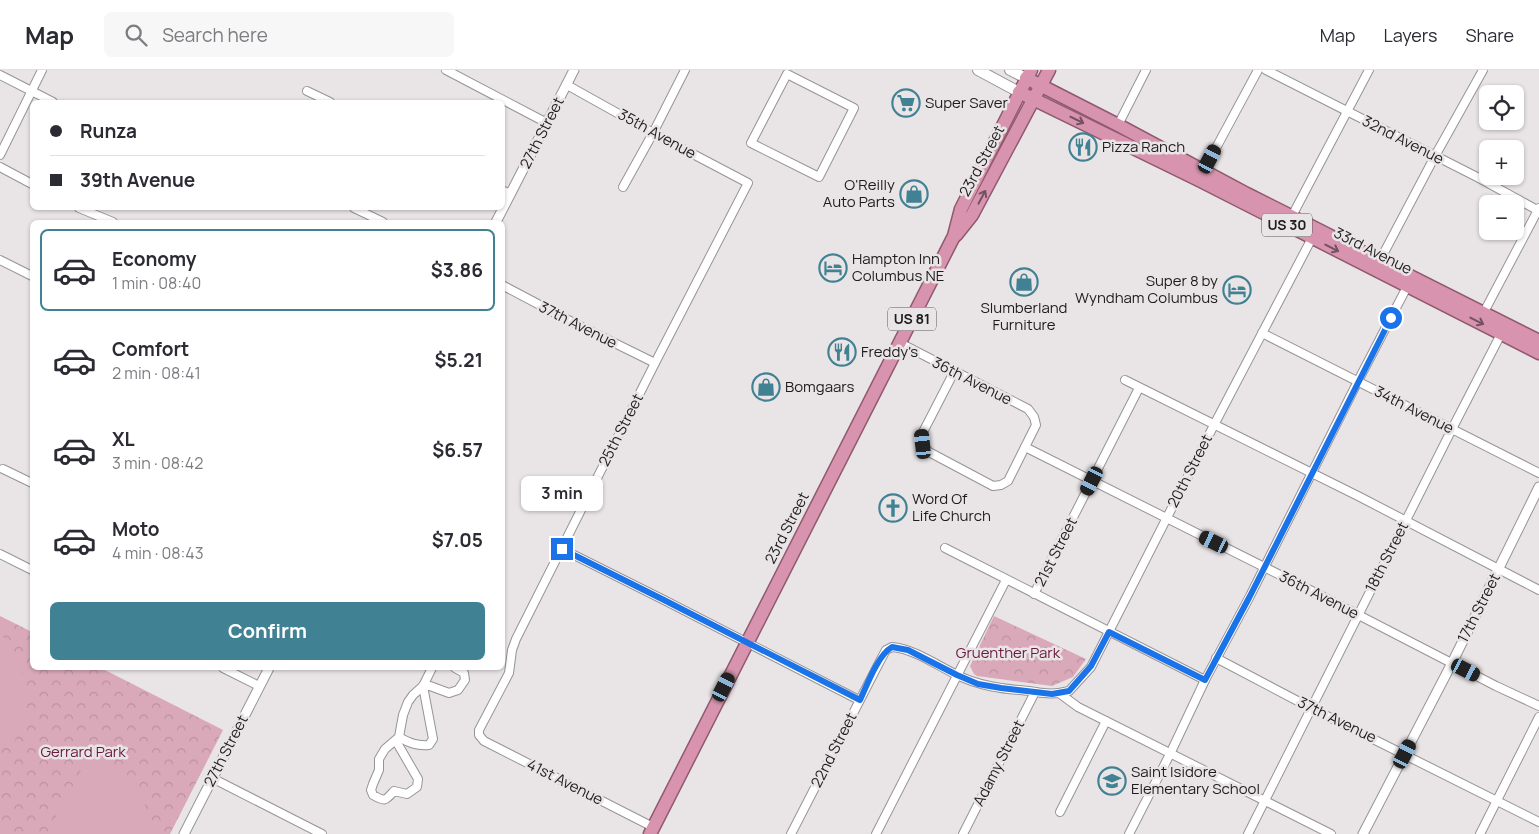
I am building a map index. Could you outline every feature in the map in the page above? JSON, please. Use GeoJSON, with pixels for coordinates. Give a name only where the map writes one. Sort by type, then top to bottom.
{"type":"FeatureCollection","features":[{"type":"Feature","properties":{"kind":"highway","name":"23rd Street"},"geometry":{"type":"LineString","coordinates":[[954,236],[972,215],[1048,70]]}},
{"type":"Feature","properties":{"kind":"highway","name":"23rd Street"},"geometry":{"type":"LineString","coordinates":[[652,831],[954,236],[961,210],[1028,74]]}},
{"type":"Feature","properties":{"kind":"highway","name":"33rd Avenue"},"geometry":{"type":"LineString","coordinates":[[1028,74],[1040,85],[1118,125],[1201,176],[1312,238],[1378,265]]}},
{"type":"Feature","properties":{"kind":"highway","name":"33rd Avenue"},"geometry":{"type":"LineString","coordinates":[[1019,92],[1292,216],[1501,334],[1539,352]]}},
{"type":"Feature","properties":{"kind":"highway","name":"33rd Avenue"},"geometry":{"type":"LineString","coordinates":[[1410,282],[1484,312],[1539,340]]}},
{"type":"Feature","properties":{"kind":"main road","name":"33rd Avenue"},"geometry":{"type":"LineString","coordinates":[[978,70],[1019,92]]}},
{"type":"Feature","properties":{"kind":"main road","name":"33rd Avenue"},"geometry":{"type":"LineString","coordinates":[[1010,70],[1028,74]]}},
{"type":"Feature","properties":{"kind":"street"},"geometry":{"type":"LineString","coordinates":[[0,155],[42,70]]}},
{"type":"Feature","properties":{"kind":"street"},"geometry":{"type":"LineString","coordinates":[[446,70],[503,100]]}},
{"type":"Feature","properties":{"kind":"street","name":"27th Street"},"geometry":{"type":"LineString","coordinates":[[506,192],[547,123],[574,70]]}},
{"type":"Feature","properties":{"kind":"street"},"geometry":{"type":"LineString","coordinates":[[623,187],[685,70]]}},
{"type":"Feature","properties":{"kind":"street"},"geometry":{"type":"LineString","coordinates":[[1118,125],[1146,70]]}},
{"type":"Feature","properties":{"kind":"street"},"geometry":{"type":"LineString","coordinates":[[1201,176],[1258,70]]}},
{"type":"Feature","properties":{"kind":"street","name":"32nd Avenue"},"geometry":{"type":"LineString","coordinates":[[1266,70],[1539,210]]}},
{"type":"Feature","properties":{"kind":"street"},"geometry":{"type":"LineString","coordinates":[[1292,216],[1368,70]]}},
{"type":"Feature","properties":{"kind":"street"},"geometry":{"type":"LineString","coordinates":[[1378,265],[1483,70]]}},
{"type":"Feature","properties":{"kind":"street"},"geometry":{"type":"LineString","coordinates":[[788,72],[854,108],[819,177],[751,143],[788,72]]}},
{"type":"Feature","properties":{"kind":"street"},"geometry":{"type":"LineString","coordinates":[[0,75],[49,100]]}},
{"type":"Feature","properties":{"kind":"street","name":"35th Avenue"},"geometry":{"type":"LineString","coordinates":[[567,84],[653,133],[748,183]]}},
{"type":"Feature","properties":{"kind":"street"},"geometry":{"type":"LineString","coordinates":[[307,91],[326,100]]}},
{"type":"Feature","properties":{"kind":"street"},"geometry":{"type":"LineString","coordinates":[[505,101],[547,123]]}},
{"type":"Feature","properties":{"kind":"street"},"geometry":{"type":"LineString","coordinates":[[0,167],[30,183]]}},
{"type":"Feature","properties":{"kind":"street","name":"25th Street"},"geometry":{"type":"LineString","coordinates":[[479,735],[479,730],[509,672],[512,650],[516,640],[748,183]]}},
{"type":"Feature","properties":{"kind":"street"},"geometry":{"type":"LineString","coordinates":[[84,210],[107,220]]}},
{"type":"Feature","properties":{"kind":"street"},"geometry":{"type":"LineString","coordinates":[[358,210],[379,220]]}},
{"type":"Feature","properties":{"kind":"street"},"geometry":{"type":"LineString","coordinates":[[1484,312],[1539,210]]}},
{"type":"Feature","properties":{"kind":"street","name":"20th Street"},"geometry":{"type":"LineString","coordinates":[[1059,693],[1069,691],[1091,666],[1312,238]]}},
{"type":"Feature","properties":{"kind":"street"},"geometry":{"type":"LineString","coordinates":[[0,260],[30,275]]}},
{"type":"Feature","properties":{"kind":"street"},"geometry":{"type":"LineString","coordinates":[[1129,834],[1216,658],[1410,282]]}},
{"type":"Feature","properties":{"kind":"street","name":"37th Avenue"},"geometry":{"type":"LineString","coordinates":[[505,287],[655,363]]}},
{"type":"Feature","properties":{"kind":"street","name":"34th Avenue"},"geometry":{"type":"LineString","coordinates":[[1262,333],[1539,473]]}},
{"type":"Feature","properties":{"kind":"street","name":"18th Street"},"geometry":{"type":"LineString","coordinates":[[1248,834],[1501,334]]}},
{"type":"Feature","properties":{"kind":"street","name":"36th Avenue"},"geometry":{"type":"LineString","coordinates":[[900,343],[1028,409],[1034,417],[1036,425],[1024,448],[1539,706]]}},
{"type":"Feature","properties":{"kind":"street"},"geometry":{"type":"LineString","coordinates":[[954,372],[922,434],[923,444],[928,452],[993,486],[1001,485],[1008,480],[1024,448]]}},
{"type":"Feature","properties":{"kind":"street"},"geometry":{"type":"LineString","coordinates":[[1125,380],[1539,590]]}},
{"type":"Feature","properties":{"kind":"street","name":"21st Street"},"geometry":{"type":"LineString","coordinates":[[1006,580],[1034,594],[1139,388]]}},
{"type":"Feature","properties":{"kind":"street"},"geometry":{"type":"LineString","coordinates":[[3,469],[30,482]]}},
{"type":"Feature","properties":{"kind":"street","name":"17th Street"},"geometry":{"type":"LineString","coordinates":[[1363,834],[1452,663],[1539,487]]}},
{"type":"Feature","properties":{"kind":"street"},"geometry":{"type":"LineString","coordinates":[[876,834],[1006,580],[944,548]]}},
{"type":"Feature","properties":{"kind":"street"},"geometry":{"type":"LineString","coordinates":[[562,549],[860,700]]}},
{"type":"Feature","properties":{"kind":"street"},"geometry":{"type":"LineString","coordinates":[[0,554],[30,569]]}},
{"type":"Feature","properties":{"kind":"street"},"geometry":{"type":"LineString","coordinates":[[1034,594],[1205,680]]}},
{"type":"Feature","properties":{"kind":"street","name":"22nd Street"},"geometry":{"type":"LineString","coordinates":[[792,832],[886,650],[898,647],[908,650],[978,684],[1052,694],[1059,693]]}},
{"type":"Feature","properties":{"kind":"street","name":"37th Avenue"},"geometry":{"type":"LineString","coordinates":[[1216,658],[1539,822]]}},
{"type":"Feature","properties":{"kind":"street"},"geometry":{"type":"LineString","coordinates":[[505,659],[512,661]]}},
{"type":"Feature","properties":{"kind":"street"},"geometry":{"type":"LineString","coordinates":[[227,670],[259,686]]}},
{"type":"Feature","properties":{"kind":"street","name":"27th Street"},"geometry":{"type":"LineString","coordinates":[[184,834],[267,670]]}},
{"type":"Feature","properties":{"kind":"street"},"geometry":{"type":"LineString","coordinates":[[397,739],[416,773],[418,778],[417,787],[407,794],[394,791],[389,799],[380,799],[373,795],[371,790],[379,770],[379,759],[385,748],[397,739],[408,702],[423,686],[431,670]]}},
{"type":"Feature","properties":{"kind":"street"},"geometry":{"type":"LineString","coordinates":[[423,686],[430,686],[450,693],[458,690],[465,680],[464,673],[459,670]]}},
{"type":"Feature","properties":{"kind":"street"},"geometry":{"type":"LineString","coordinates":[[397,739],[420,746],[429,745],[434,739],[423,686]]}},
{"type":"Feature","properties":{"kind":"street","name":"Adamy Street"},"geometry":{"type":"LineString","coordinates":[[963,834],[1036,692]]}},
{"type":"Feature","properties":{"kind":"street"},"geometry":{"type":"LineString","coordinates":[[1059,693],[1078,707],[1331,834]]}},
{"type":"Feature","properties":{"kind":"street"},"geometry":{"type":"LineString","coordinates":[[1480,834],[1539,718]]}},
{"type":"Feature","properties":{"kind":"street"},"geometry":{"type":"LineString","coordinates":[[1060,812],[1106,721]]}},
{"type":"Feature","properties":{"kind":"street","name":"41st Avenue"},"geometry":{"type":"LineString","coordinates":[[479,735],[484,740],[652,831]]}},
{"type":"Feature","properties":{"kind":"street"},"geometry":{"type":"LineString","coordinates":[[212,778],[322,834]]}},
{"type":"Feature","properties":{"kind":"green space","name":"Gerrard Park"},"geometry":{"type":"Polygon","coordinates":[[[0,616],[30,631],[30,670],[105,670],[223,730],[170,834],[0,834],[0,616]]]}},
{"type":"Feature","properties":{"kind":"green space","name":"Gruenther Park"},"geometry":{"type":"Polygon","coordinates":[[[994,616],[1086,659],[1073,677],[1052,686],[977,676],[970,666],[994,616]]]}},
{"type":"Feature","properties":{"kind":"green space"},"geometry":{"type":"Polygon","coordinates":[[[0,634],[14,652],[23,674],[25,687],[25,710],[21,727],[14,743],[0,736],[0,634]]]}},
{"type":"Feature","properties":{"kind":"green space"},"geometry":{"type":"Polygon","coordinates":[[[92,750],[115,765],[133,784],[146,807],[150,834],[49,834],[52,824],[92,750]]]}},
{"type":"Feature","properties":{"kind":"place","name":"Super Saver"},"geometry":{"type":"Point","coordinates":[906,103]}},
{"type":"Feature","properties":{"kind":"place","name":"Pizza Ranch"},"geometry":{"type":"Point","coordinates":[1083,147]}},
{"type":"Feature","properties":{"kind":"place","name":"O'Reilly Auto Parts"},"geometry":{"type":"Point","coordinates":[914,194]}},
{"type":"Feature","properties":{"kind":"place","name":"Hampton Inn Columbus NE"},"geometry":{"type":"Point","coordinates":[833,268]}},
{"type":"Feature","properties":{"kind":"place","name":"Slumberland Furniture"},"geometry":{"type":"Point","coordinates":[1024,282]}},
{"type":"Feature","properties":{"kind":"place","name":"Super 8 by Wyndham Columbus"},"geometry":{"type":"Point","coordinates":[1237,290]}},
{"type":"Feature","properties":{"kind":"place","name":"Freddy's"},"geometry":{"type":"Point","coordinates":[842,352]}},
{"type":"Feature","properties":{"kind":"place","name":"Bomgaars"},"geometry":{"type":"Point","coordinates":[766,387]}},
{"type":"Feature","properties":{"kind":"place","name":"Word Of Life Church"},"geometry":{"type":"Point","coordinates":[893,508]}},
{"type":"Feature","properties":{"kind":"place","name":"Saint Isidore Elementary School"},"geometry":{"type":"Point","coordinates":[1112,781]}},
{"type":"Feature","properties":{"kind":"route"},"geometry":{"type":"LineString","coordinates":[[562,549],[860,700],[878,662],[886,650],[892,647],[908,650],[978,684],[1052,694],[1069,691],[1091,666],[1109,632],[1205,680],[1250,596],[1391,318]]}}]}
